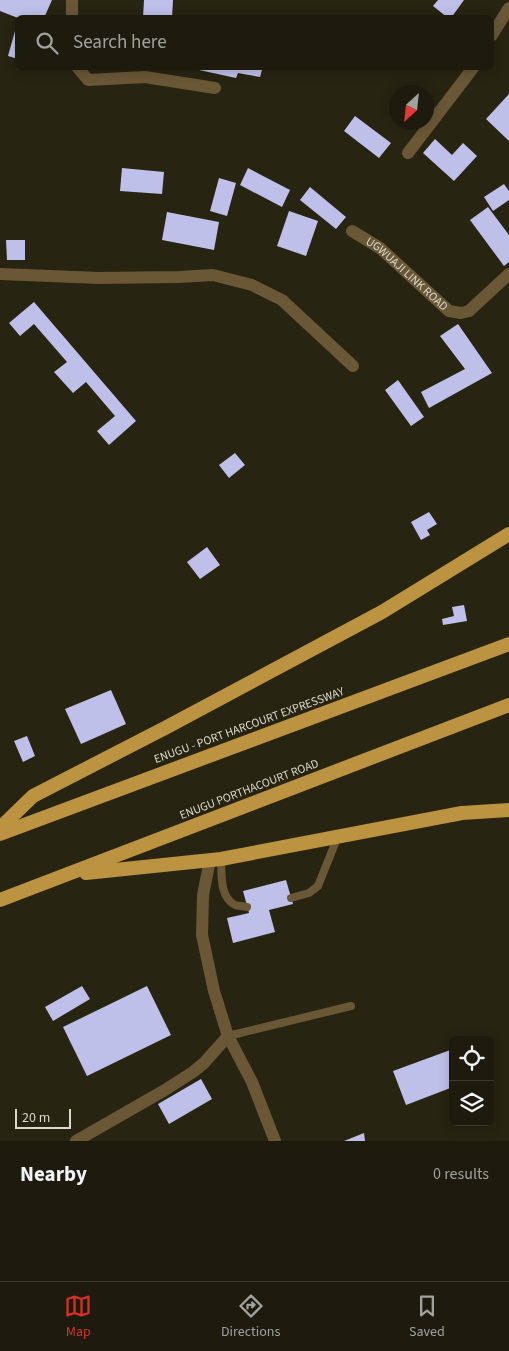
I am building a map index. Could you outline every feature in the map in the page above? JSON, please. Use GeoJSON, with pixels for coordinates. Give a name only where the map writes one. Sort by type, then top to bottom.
{"type":"FeatureCollection","features":[{"type":"Feature","properties":{"kind":"highway"},"geometry":{"type":"LineString","coordinates":[[0,828],[33,796],[382,612],[509,534]]}},
{"type":"Feature","properties":{"kind":"highway","name":"ENUGU - PORT HARCOURT EXPRESSWAY"},"geometry":{"type":"LineString","coordinates":[[0,834],[509,644]]}},
{"type":"Feature","properties":{"kind":"highway","name":"ENUGU PORTHACOURT ROAD"},"geometry":{"type":"LineString","coordinates":[[0,900],[509,705]]}},
{"type":"Feature","properties":{"kind":"highway"},"geometry":{"type":"LineString","coordinates":[[68,874],[215,859],[462,813],[509,810]]}},
{"type":"Feature","properties":{"kind":"street"},"geometry":{"type":"LineString","coordinates":[[72,0],[72,15]]}},
{"type":"Feature","properties":{"kind":"street"},"geometry":{"type":"LineString","coordinates":[[494,32],[509,8]]}},
{"type":"Feature","properties":{"kind":"street"},"geometry":{"type":"LineString","coordinates":[[80,70],[88,80],[145,77],[215,88]]}},
{"type":"Feature","properties":{"kind":"street"},"geometry":{"type":"LineString","coordinates":[[408,153],[471,70]]}},
{"type":"Feature","properties":{"kind":"street","name":"UGWUAJI LINK ROAD"},"geometry":{"type":"LineString","coordinates":[[352,231],[380,248],[449,311],[461,313],[469,311],[509,274]]}},
{"type":"Feature","properties":{"kind":"street"},"geometry":{"type":"LineString","coordinates":[[0,274],[99,278],[213,275],[252,285],[282,300],[354,366]]}},
{"type":"Feature","properties":{"kind":"street"},"geometry":{"type":"LineString","coordinates":[[215,859],[203,895],[202,935],[214,991],[228,1036],[252,1082],[275,1141]]}},
{"type":"Feature","properties":{"kind":"street"},"geometry":{"type":"LineString","coordinates":[[76,1141],[157,1095],[193,1072],[204,1063],[228,1036]]}},
{"type":"Feature","properties":{"kind":"lane"},"geometry":{"type":"LineString","coordinates":[[291,898],[309,893],[318,886],[338,836]]}},
{"type":"Feature","properties":{"kind":"lane"},"geometry":{"type":"LineString","coordinates":[[215,859],[223,890],[228,898],[235,905],[247,907]]}},
{"type":"Feature","properties":{"kind":"lane"},"geometry":{"type":"LineString","coordinates":[[228,1036],[351,1006]]}},
{"type":"Feature","properties":{"kind":"building"},"geometry":{"type":"Polygon","coordinates":[[[0,0],[52,0],[45,15],[15,15],[15,17],[0,11],[0,0]]]}},
{"type":"Feature","properties":{"kind":"building"},"geometry":{"type":"Polygon","coordinates":[[[144,0],[173,0],[172,15],[143,15],[144,0]]]}},
{"type":"Feature","properties":{"kind":"building"},"geometry":{"type":"Polygon","coordinates":[[[438,0],[464,0],[453,15],[444,15],[433,6],[438,0]]]}},
{"type":"Feature","properties":{"kind":"building"},"geometry":{"type":"Polygon","coordinates":[[[15,31],[15,58],[8,56],[15,31]]]}},
{"type":"Feature","properties":{"kind":"building"},"geometry":{"type":"Polygon","coordinates":[[[199,70],[262,70],[260,77],[238,73],[236,78],[199,70]]]}},
{"type":"Feature","properties":{"kind":"building"},"geometry":{"type":"Polygon","coordinates":[[[509,94],[509,141],[486,119],[509,94]]]}},
{"type":"Feature","properties":{"kind":"building"},"geometry":{"type":"Polygon","coordinates":[[[355,116],[391,143],[379,158],[344,131],[355,116]]]}},
{"type":"Feature","properties":{"kind":"building"},"geometry":{"type":"Polygon","coordinates":[[[435,139],[452,155],[463,143],[477,156],[454,181],[423,153],[435,139]]]}},
{"type":"Feature","properties":{"kind":"building"},"geometry":{"type":"Polygon","coordinates":[[[122,168],[164,172],[162,194],[120,191],[122,168]]]}},
{"type":"Feature","properties":{"kind":"building"},"geometry":{"type":"Polygon","coordinates":[[[248,168],[290,190],[282,207],[240,185],[248,168]]]}},
{"type":"Feature","properties":{"kind":"building"},"geometry":{"type":"Polygon","coordinates":[[[219,178],[236,183],[227,216],[210,211],[219,178]]]}},
{"type":"Feature","properties":{"kind":"building"},"geometry":{"type":"Polygon","coordinates":[[[504,184],[509,191],[509,200],[493,211],[484,197],[504,184]]]}},
{"type":"Feature","properties":{"kind":"building"},"geometry":{"type":"Polygon","coordinates":[[[310,187],[346,217],[336,229],[300,200],[310,187]]]}},
{"type":"Feature","properties":{"kind":"building"},"geometry":{"type":"Polygon","coordinates":[[[488,207],[509,235],[509,262],[504,266],[470,220],[488,207]]]}},
{"type":"Feature","properties":{"kind":"building"},"geometry":{"type":"Polygon","coordinates":[[[289,211],[318,221],[306,256],[277,246],[289,211]]]}},
{"type":"Feature","properties":{"kind":"building"},"geometry":{"type":"Polygon","coordinates":[[[167,212],[219,222],[214,250],[162,240],[167,212]]]}},
{"type":"Feature","properties":{"kind":"building"},"geometry":{"type":"Polygon","coordinates":[[[6,240],[25,240],[25,260],[7,260],[6,240]]]}},
{"type":"Feature","properties":{"kind":"building"},"geometry":{"type":"Polygon","coordinates":[[[34,302],[136,421],[109,445],[97,431],[115,416],[86,382],[73,393],[54,372],[67,362],[34,324],[20,336],[9,323],[34,302]]]}},
{"type":"Feature","properties":{"kind":"building"},"geometry":{"type":"Polygon","coordinates":[[[458,324],[492,373],[429,408],[421,392],[465,369],[440,336],[458,324]]]}},
{"type":"Feature","properties":{"kind":"building"},"geometry":{"type":"Polygon","coordinates":[[[398,380],[424,417],[411,426],[385,390],[398,380]]]}},
{"type":"Feature","properties":{"kind":"building"},"geometry":{"type":"Polygon","coordinates":[[[235,453],[245,465],[229,478],[219,465],[235,453]]]}},
{"type":"Feature","properties":{"kind":"building"},"geometry":{"type":"Polygon","coordinates":[[[429,512],[437,524],[427,530],[430,535],[421,540],[411,522],[429,512]]]}},
{"type":"Feature","properties":{"kind":"building"},"geometry":{"type":"Polygon","coordinates":[[[207,547],[220,565],[200,579],[187,562],[207,547]]]}},
{"type":"Feature","properties":{"kind":"building"},"geometry":{"type":"Polygon","coordinates":[[[464,605],[467,621],[443,625],[442,619],[454,616],[452,607],[464,605]]]}},
{"type":"Feature","properties":{"kind":"building"},"geometry":{"type":"Polygon","coordinates":[[[111,690],[126,724],[81,744],[65,709],[111,690]]]}},
{"type":"Feature","properties":{"kind":"building"},"geometry":{"type":"Polygon","coordinates":[[[27,736],[35,756],[23,762],[14,741],[27,736]]]}},
{"type":"Feature","properties":{"kind":"building"},"geometry":{"type":"Polygon","coordinates":[[[286,880],[293,904],[269,910],[275,932],[233,943],[227,918],[249,913],[243,891],[286,880]]]}},
{"type":"Feature","properties":{"kind":"building"},"geometry":{"type":"Polygon","coordinates":[[[82,986],[90,999],[53,1021],[45,1007],[82,986]]]}},
{"type":"Feature","properties":{"kind":"building"},"geometry":{"type":"Polygon","coordinates":[[[147,986],[171,1035],[87,1076],[63,1027],[147,986]]]}},
{"type":"Feature","properties":{"kind":"building"},"geometry":{"type":"Polygon","coordinates":[[[449,1050],[449,1089],[406,1105],[393,1071],[449,1050]]]}},
{"type":"Feature","properties":{"kind":"building"},"geometry":{"type":"Polygon","coordinates":[[[201,1079],[212,1099],[169,1124],[158,1104],[201,1079]]]}},
{"type":"Feature","properties":{"kind":"building"},"geometry":{"type":"Polygon","coordinates":[[[364,1133],[365,1141],[344,1141],[364,1133]]]}}]}
